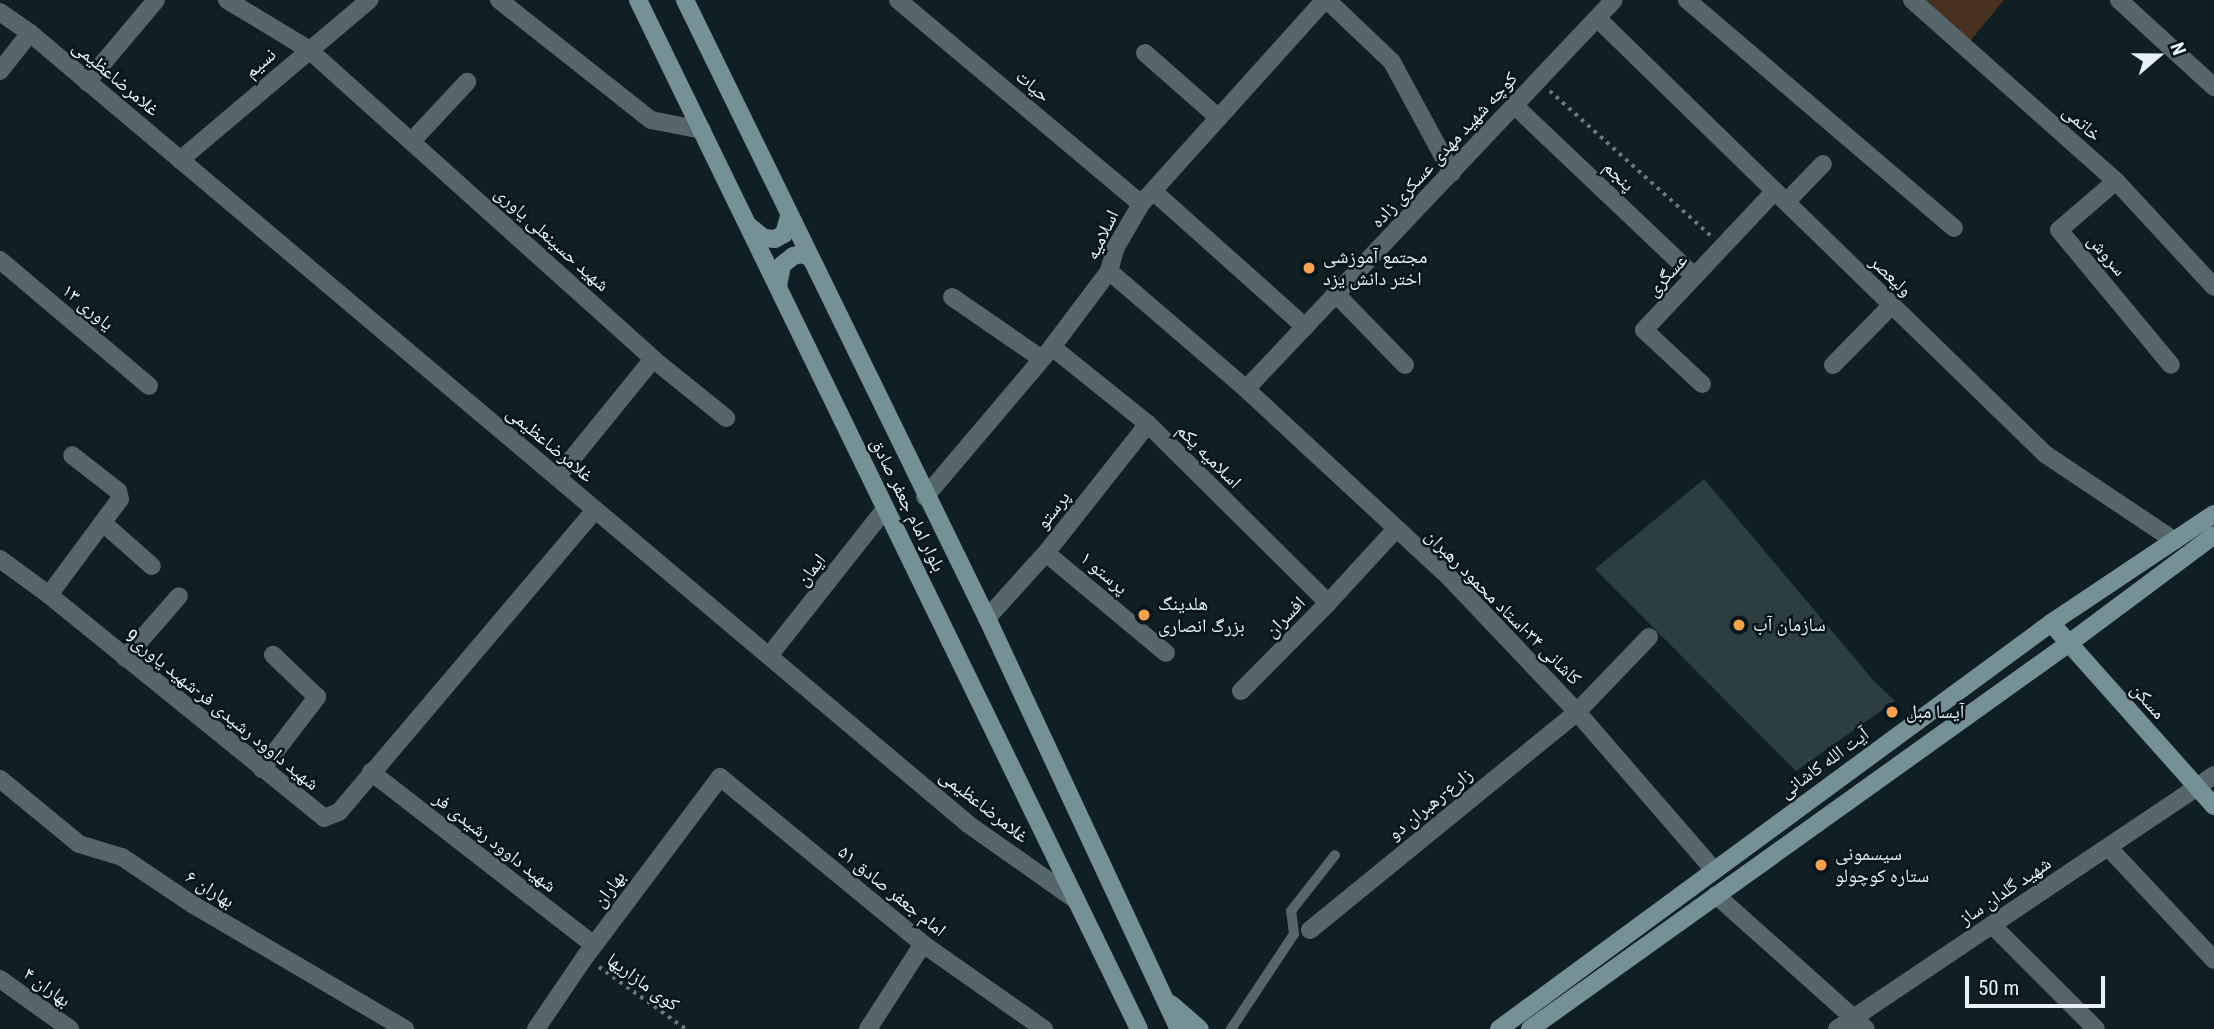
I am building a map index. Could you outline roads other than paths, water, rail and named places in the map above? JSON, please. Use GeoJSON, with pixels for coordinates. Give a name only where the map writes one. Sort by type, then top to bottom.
{"type":"FeatureCollection","features":[{"type":"Feature","properties":{"kind":"main road","name":"بلوار امام جعفر صادق"},"geometry":{"type":"LineString","coordinates":[[638,0],[1139,1029]]}},
{"type":"Feature","properties":{"kind":"main road","name":"بلوار امام جعفر صادق"},"geometry":{"type":"LineString","coordinates":[[685,0],[925,497],[987,618],[1179,1029]]}},
{"type":"Feature","properties":{"kind":"main road"},"geometry":{"type":"LineString","coordinates":[[749,226],[764,238],[775,239],[784,234],[789,216]]}},
{"type":"Feature","properties":{"kind":"main road"},"geometry":{"type":"LineString","coordinates":[[778,286],[782,265],[802,254],[809,257]]}},
{"type":"Feature","properties":{"kind":"main road","name":"آیت الله کاشانی"},"geometry":{"type":"LineString","coordinates":[[1499,1029],[2051,623],[2214,514]]}},
{"type":"Feature","properties":{"kind":"main road"},"geometry":{"type":"LineString","coordinates":[[1530,1029],[2068,644],[2214,535]]}},
{"type":"Feature","properties":{"kind":"main road","name":"مسکن"},"geometry":{"type":"LineString","coordinates":[[2051,623],[2214,806]]}},
{"type":"Feature","properties":{"kind":"main road"},"geometry":{"type":"LineString","coordinates":[[1164,997],[1200,1029]]}},
{"type":"Feature","properties":{"kind":"street"},"geometry":{"type":"LineString","coordinates":[[87,82],[156,0]]}},
{"type":"Feature","properties":{"kind":"street","name":"شهید حسینعلی یاوری"},"geometry":{"type":"LineString","coordinates":[[227,0],[308,49],[653,359],[726,418]]}},
{"type":"Feature","properties":{"kind":"street","name":"نسیم"},"geometry":{"type":"LineString","coordinates":[[180,160],[369,0]]}},
{"type":"Feature","properties":{"kind":"street"},"geometry":{"type":"LineString","coordinates":[[499,0],[651,120],[702,130]]}},
{"type":"Feature","properties":{"kind":"street","name":"حیات"},"geometry":{"type":"LineString","coordinates":[[898,0],[1147,197],[1305,327]]}},
{"type":"Feature","properties":{"kind":"street"},"geometry":{"type":"LineString","coordinates":[[1326,0],[1392,62],[1452,173]]}},
{"type":"Feature","properties":{"kind":"street","name":"اسلامیه"},"geometry":{"type":"LineString","coordinates":[[925,497],[1047,353],[1109,271],[1116,247],[1147,197],[1326,0]]}},
{"type":"Feature","properties":{"kind":"street","name":"کوچه شهید مهدی عسکری زاده"},"geometry":{"type":"LineString","coordinates":[[1246,389],[1614,0]]}},
{"type":"Feature","properties":{"kind":"street"},"geometry":{"type":"LineString","coordinates":[[1687,0],[1954,228]]}},
{"type":"Feature","properties":{"kind":"street","name":"خاتمی"},"geometry":{"type":"LineString","coordinates":[[1912,0],[2116,181],[2214,287]]}},
{"type":"Feature","properties":{"kind":"street"},"geometry":{"type":"LineString","coordinates":[[2119,0],[2214,87]]}},
{"type":"Feature","properties":{"kind":"street","name":"غلامرضاعظیمی"},"geometry":{"type":"LineString","coordinates":[[0,12],[30,33],[968,824],[1077,901]]}},
{"type":"Feature","properties":{"kind":"street","name":"ولیعصر"},"geometry":{"type":"LineString","coordinates":[[1597,18],[2045,454],[2175,541]]}},
{"type":"Feature","properties":{"kind":"street"},"geometry":{"type":"LineString","coordinates":[[0,71],[30,33]]}},
{"type":"Feature","properties":{"kind":"street"},"geometry":{"type":"LineString","coordinates":[[1144,53],[1219,118]]}},
{"type":"Feature","properties":{"kind":"street"},"geometry":{"type":"LineString","coordinates":[[412,141],[467,82]]}},
{"type":"Feature","properties":{"kind":"street","name":"پنجم"},"geometry":{"type":"LineString","coordinates":[[1515,106],[1695,276]]}},
{"type":"Feature","properties":{"kind":"street","name":"عسگری"},"geometry":{"type":"LineString","coordinates":[[1702,384],[1644,330],[1722,247],[1823,163]]}},
{"type":"Feature","properties":{"kind":"street","name":"سروش"},"geometry":{"type":"LineString","coordinates":[[2116,181],[2059,230],[2171,365]]}},
{"type":"Feature","properties":{"kind":"street","name":"یاوری ۱۳"},"geometry":{"type":"LineString","coordinates":[[0,260],[149,386]]}},
{"type":"Feature","properties":{"kind":"street","name":"کاشانی ۳۴-استاد محمود رهبران"},"geometry":{"type":"LineString","coordinates":[[1109,271],[1246,389],[1448,576],[1577,712],[1714,870]]}},
{"type":"Feature","properties":{"kind":"street"},"geometry":{"type":"LineString","coordinates":[[1336,294],[1405,365]]}},
{"type":"Feature","properties":{"kind":"street","name":"اسلامیه یکم"},"geometry":{"type":"LineString","coordinates":[[952,297],[1047,353],[1148,424],[1328,603]]}},
{"type":"Feature","properties":{"kind":"street"},"geometry":{"type":"LineString","coordinates":[[1833,365],[1892,305]]}},
{"type":"Feature","properties":{"kind":"street"},"geometry":{"type":"LineString","coordinates":[[557,477],[653,359]]}},
{"type":"Feature","properties":{"kind":"street","name":"پرستو"},"geometry":{"type":"LineString","coordinates":[[987,618],[1046,553],[1148,424]]}},
{"type":"Feature","properties":{"kind":"street"},"geometry":{"type":"LineString","coordinates":[[49,595],[120,499],[120,495],[72,455]]}},
{"type":"Feature","properties":{"kind":"street","name":"ایمان"},"geometry":{"type":"LineString","coordinates":[[769,656],[886,509]]}},
{"type":"Feature","properties":{"kind":"street","name":"شهید داوود رشیدی فر-شهید یاوری9"},"geometry":{"type":"LineString","coordinates":[[0,559],[49,595],[324,818],[339,812],[595,510]]}},
{"type":"Feature","properties":{"kind":"street"},"geometry":{"type":"LineString","coordinates":[[103,523],[152,566]]}},
{"type":"Feature","properties":{"kind":"street","name":"افسران"},"geometry":{"type":"LineString","coordinates":[[1241,691],[1396,529]]}},
{"type":"Feature","properties":{"kind":"street","name":"پرستو ۱"},"geometry":{"type":"LineString","coordinates":[[1046,553],[1166,653]]}},
{"type":"Feature","properties":{"kind":"street"},"geometry":{"type":"LineString","coordinates":[[125,658],[178,596]]}},
{"type":"Feature","properties":{"kind":"street","name":"زارع-رهبران دو"},"geometry":{"type":"LineString","coordinates":[[1310,930],[1577,712],[1649,637]]}},
{"type":"Feature","properties":{"kind":"street"},"geometry":{"type":"LineString","coordinates":[[261,769],[317,697],[273,655]]}},
{"type":"Feature","properties":{"kind":"street","name":"شهید داوود رشیدی فر"},"geometry":{"type":"LineString","coordinates":[[371,772],[589,951]]}},
{"type":"Feature","properties":{"kind":"street","name":"شهید گلدان ساز"},"geometry":{"type":"LineString","coordinates":[[1837,1029],[1860,1023],[1992,925],[2214,775]]}},
{"type":"Feature","properties":{"kind":"street","name":"بهاران"},"geometry":{"type":"LineString","coordinates":[[536,1029],[589,951],[720,777]]}},
{"type":"Feature","properties":{"kind":"street","name":"امام جعفر صادق ۵۱"},"geometry":{"type":"LineString","coordinates":[[720,777],[923,944],[1044,1029]]}},
{"type":"Feature","properties":{"kind":"street","name":"بهاران ۶"},"geometry":{"type":"LineString","coordinates":[[0,779],[79,844],[122,857],[192,904],[405,1029]]}},
{"type":"Feature","properties":{"kind":"street"},"geometry":{"type":"LineString","coordinates":[[2108,847],[2214,960]]}},
{"type":"Feature","properties":{"kind":"street"},"geometry":{"type":"LineString","coordinates":[[1716,895],[1860,1023]]}},
{"type":"Feature","properties":{"kind":"street"},"geometry":{"type":"LineString","coordinates":[[1992,925],[2096,1029]]}},
{"type":"Feature","properties":{"kind":"street"},"geometry":{"type":"LineString","coordinates":[[868,1029],[923,944]]}},
{"type":"Feature","properties":{"kind":"street","name":"بهاران ۴"},"geometry":{"type":"LineString","coordinates":[[0,979],[67,1028]]}},
{"type":"Feature","properties":{"kind":"lane"},"geometry":{"type":"LineString","coordinates":[[1231,1029],[1294,934],[1291,911],[1335,855]]}},
{"type":"Feature","properties":{"kind":"place","name":"مجتمع آموزشی اختر دانش یزد"},"geometry":{"type":"Point","coordinates":[1309,268]}},
{"type":"Feature","properties":{"kind":"place","name":"هلدینگ بزرگ انصاری"},"geometry":{"type":"Point","coordinates":[1144,615]}},
{"type":"Feature","properties":{"kind":"place","name":"سازمان آب"},"geometry":{"type":"Point","coordinates":[1739,625]}},
{"type":"Feature","properties":{"kind":"place","name":"آیسا مبل"},"geometry":{"type":"Point","coordinates":[1892,712]}},
{"type":"Feature","properties":{"kind":"place","name":"سیسمونی ستاره کوچولو"},"geometry":{"type":"Point","coordinates":[1821,865]}}]}
